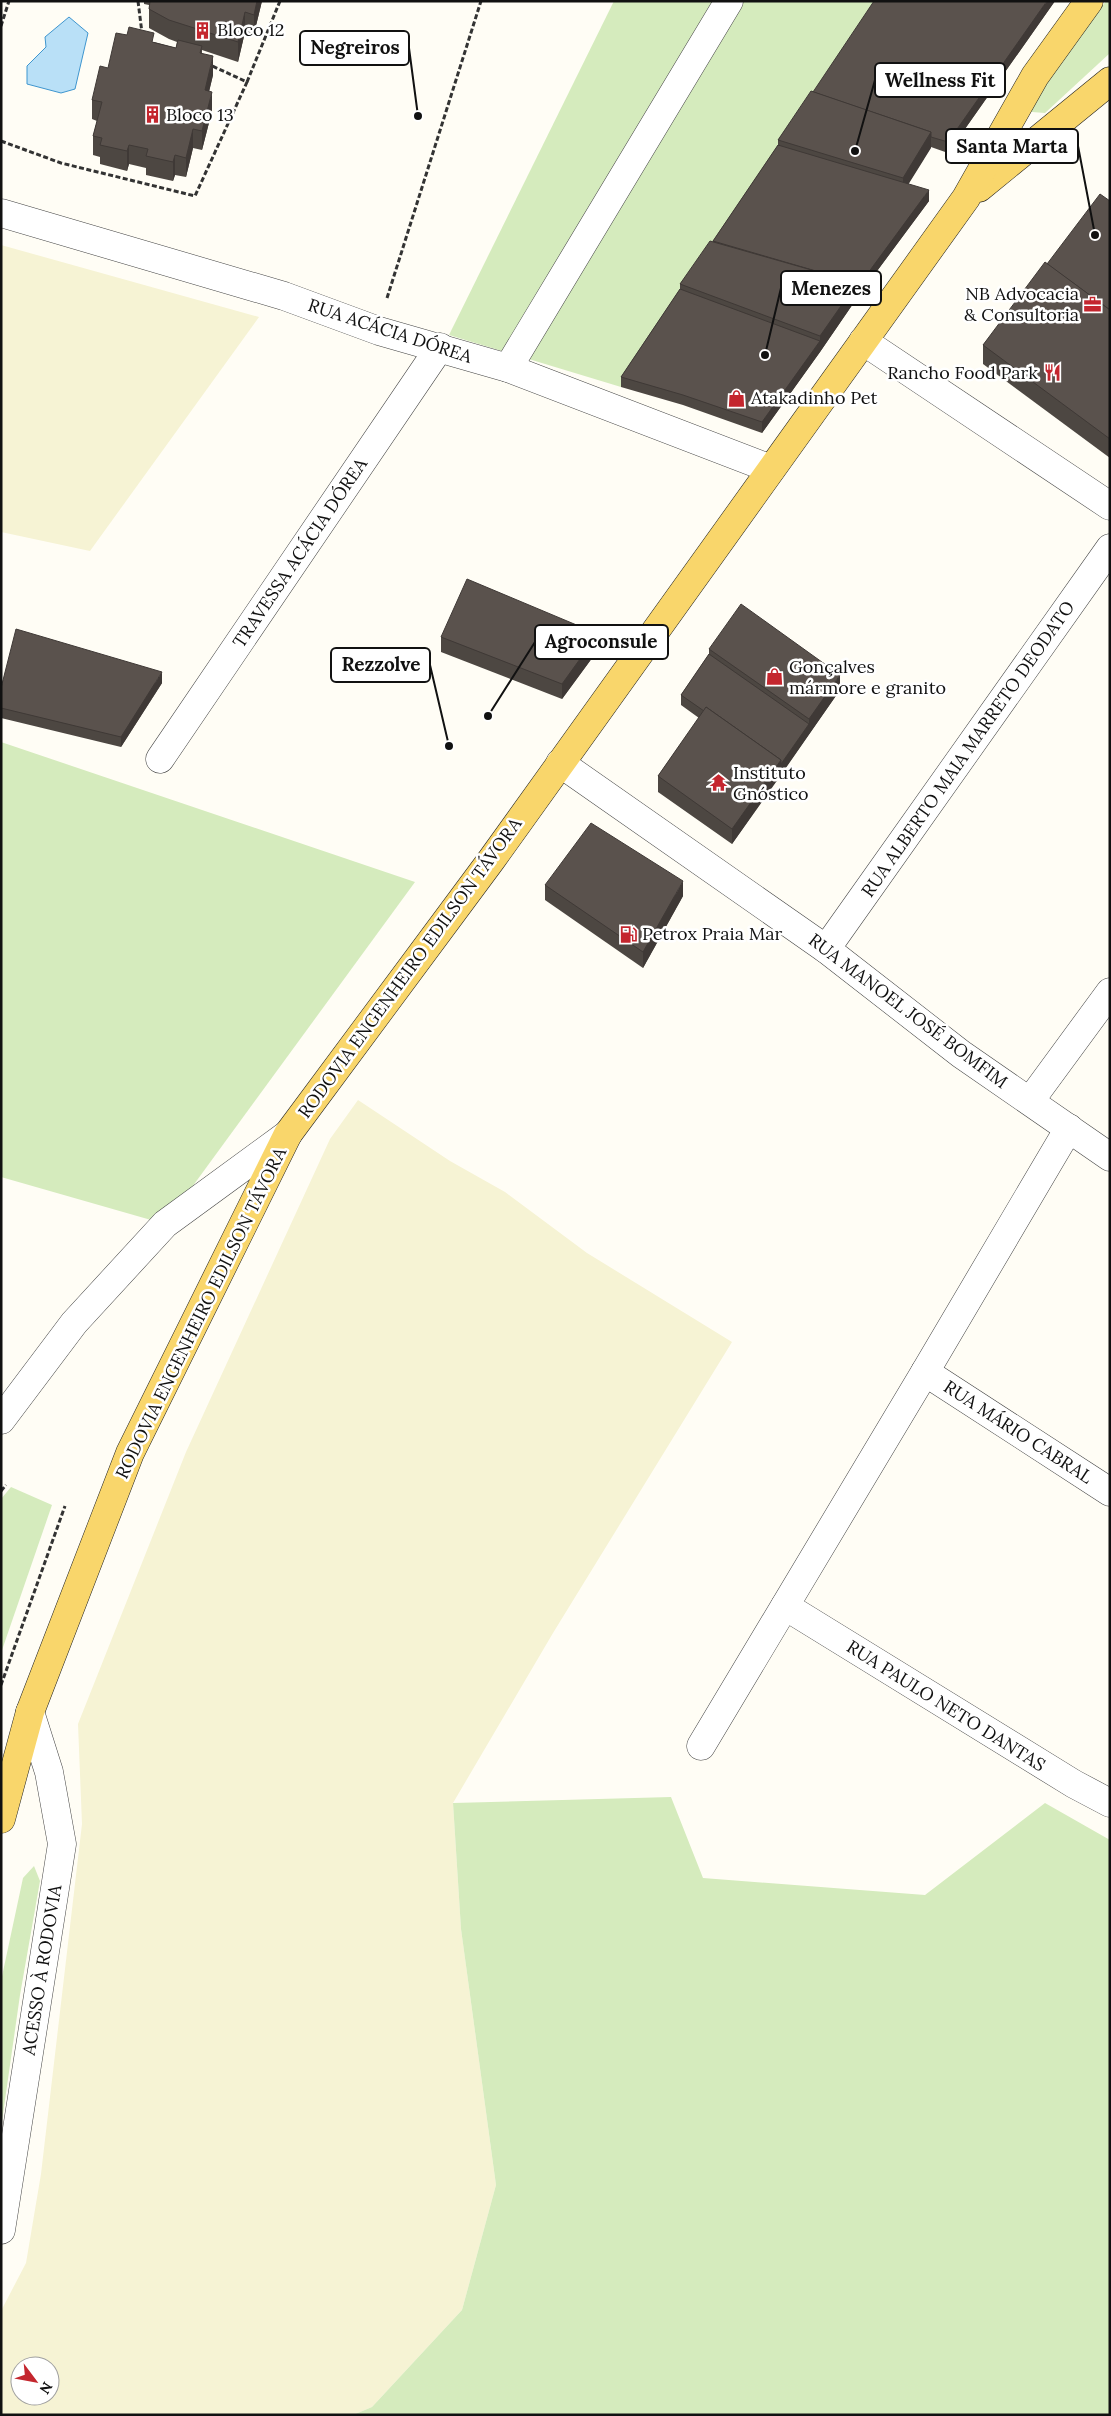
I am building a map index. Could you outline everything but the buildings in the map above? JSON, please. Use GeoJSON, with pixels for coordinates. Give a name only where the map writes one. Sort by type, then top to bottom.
{"type":"FeatureCollection","features":[{"type":"Feature","properties":{"kind":"main road","name":"RODOVIA ENGENHEIRO EDILSON TÁVORA"},"geometry":{"type":"LineString","coordinates":[[1,1819],[30,1712],[130,1453],[288,1134],[492,859],[966,198],[1036,76],[1089,1]]}},
{"type":"Feature","properties":{"kind":"main road","name":"RODOVIA ENGENHEIRO EDILSON TÁVORA"},"geometry":{"type":"LineString","coordinates":[[966,198],[1110,81]]}},
{"type":"Feature","properties":{"kind":"street"},"geometry":{"type":"LineString","coordinates":[[508,368],[729,1]]}},
{"type":"Feature","properties":{"kind":"street","name":"RUA ACÁCIA DÓREA"},"geometry":{"type":"LineString","coordinates":[[1,213],[284,296],[379,331],[508,368],[771,469]]}},
{"type":"Feature","properties":{"kind":"street"},"geometry":{"type":"LineString","coordinates":[[863,341],[1110,506]]}},
{"type":"Feature","properties":{"kind":"street","name":"TRAVESSA ACÁCIA DÓREA"},"geometry":{"type":"LineString","coordinates":[[160,759],[440,347]]}},
{"type":"Feature","properties":{"kind":"street","name":"RUA ALBERTO MAIA MARRETO DEODATO"},"geometry":{"type":"LineString","coordinates":[[826,949],[1110,548]]}},
{"type":"Feature","properties":{"kind":"street","name":"RUA MANOEL JOSÉ BOMFIM"},"geometry":{"type":"LineString","coordinates":[[560,763],[826,949],[961,1054],[1110,1156]]}},
{"type":"Feature","properties":{"kind":"street"},"geometry":{"type":"LineString","coordinates":[[1030,1101],[1110,992]]}},
{"type":"Feature","properties":{"kind":"street"},"geometry":{"type":"LineString","coordinates":[[701,1746],[926,1372],[1069,1128]]}},
{"type":"Feature","properties":{"kind":"street"},"geometry":{"type":"LineString","coordinates":[[1,1420],[74,1323],[165,1224],[288,1134]]}},
{"type":"Feature","properties":{"kind":"street","name":"RUA MÁRIO CABRAL"},"geometry":{"type":"LineString","coordinates":[[926,1372],[1110,1492]]}},
{"type":"Feature","properties":{"kind":"street","name":"RUA PAULO NETO DANTAS"},"geometry":{"type":"LineString","coordinates":[[785,1606],[1066,1779],[1110,1803]]}},
{"type":"Feature","properties":{"kind":"street","name":"ACESSO À RODOVIA"},"geometry":{"type":"LineString","coordinates":[[1,2230],[62,1844],[49,1772],[30,1712]]}},
{"type":"Feature","properties":{"kind":"path"},"geometry":{"type":"LineString","coordinates":[[1,26],[9,1]]}},
{"type":"Feature","properties":{"kind":"path"},"geometry":{"type":"LineString","coordinates":[[138,1],[143,36]]}},
{"type":"Feature","properties":{"kind":"path"},"geometry":{"type":"LineString","coordinates":[[1,142],[62,163],[194,196],[247,82],[280,1]]}},
{"type":"Feature","properties":{"kind":"path"},"geometry":{"type":"LineString","coordinates":[[385,306],[481,1]]}},
{"type":"Feature","properties":{"kind":"path"},"geometry":{"type":"LineString","coordinates":[[204,63],[247,82]]}},
{"type":"Feature","properties":{"kind":"path"},"geometry":{"type":"LineString","coordinates":[[1,1491],[6,1485]]}},
{"type":"Feature","properties":{"kind":"path"},"geometry":{"type":"LineString","coordinates":[[1,1685],[65,1506]]}},
{"type":"Feature","properties":{"kind":"shaded area"},"geometry":{"type":"Polygon","coordinates":[[[1,245],[259,317],[90,551],[1,532],[1,245]]]}},
{"type":"Feature","properties":{"kind":"shaded area"},"geometry":{"type":"Polygon","coordinates":[[[358,1100],[450,1161],[505,1192],[587,1253],[732,1342],[553,1633],[453,1803],[461,1929],[496,2185],[462,2310],[372,2407],[353,2415],[1,2415],[1,2311],[26,2263],[41,2174],[82,1824],[78,1724],[186,1452],[330,1139],[358,1100]]]}},
{"type":"Feature","properties":{"kind":"green space"},"geometry":{"type":"Polygon","coordinates":[[[614,1],[882,1],[621,387],[449,335],[614,1]]]}},
{"type":"Feature","properties":{"kind":"green space"},"geometry":{"type":"Polygon","coordinates":[[[1106,1],[1110,1],[1110,53],[1045,113],[1032,112],[1032,100],[1106,1]]]}},
{"type":"Feature","properties":{"kind":"green space"},"geometry":{"type":"Polygon","coordinates":[[[1,742],[415,882],[165,1224],[1,1177],[1,742]]]}},
{"type":"Feature","properties":{"kind":"green space"},"geometry":{"type":"Polygon","coordinates":[[[11,1487],[52,1505],[1,1653],[1,1499],[11,1487]]]}},
{"type":"Feature","properties":{"kind":"green space"},"geometry":{"type":"Polygon","coordinates":[[[671,1797],[703,1878],[925,1895],[1045,1803],[1110,1840],[1110,2415],[353,2415],[372,2407],[462,2310],[496,2185],[461,1929],[453,1803],[671,1797]]]}},
{"type":"Feature","properties":{"kind":"green space"},"geometry":{"type":"Polygon","coordinates":[[[34,1866],[40,1881],[20,1995],[1,2128],[1,1981],[23,1878],[34,1866]]]}},
{"type":"Feature","properties":{"kind":"water"},"geometry":{"type":"Polygon","coordinates":[[[69,17],[88,33],[75,89],[61,93],[27,84],[27,66],[46,47],[45,37],[69,17]]]}},
{"type":"Feature","properties":{"kind":"place","name":"Bloco 12"},"geometry":{"type":"Point","coordinates":[203,30]}},
{"type":"Feature","properties":{"kind":"place","name":"Bloco 13"},"geometry":{"type":"Point","coordinates":[152,115]}},
{"type":"Feature","properties":{"kind":"place","name":"Negreiros"},"geometry":{"type":"Point","coordinates":[418,116]}},
{"type":"Feature","properties":{"kind":"place","name":"Wellness Fit"},"geometry":{"type":"Point","coordinates":[855,151]}},
{"type":"Feature","properties":{"kind":"place","name":"Santa Marta"},"geometry":{"type":"Point","coordinates":[1095,235]}},
{"type":"Feature","properties":{"kind":"place","name":"NB Advocacia & Consultoria"},"geometry":{"type":"Point","coordinates":[1093,304]}},
{"type":"Feature","properties":{"kind":"place","name":"Menezes"},"geometry":{"type":"Point","coordinates":[765,355]}},
{"type":"Feature","properties":{"kind":"place","name":"Rancho Food Park"},"geometry":{"type":"Point","coordinates":[1052,373]}},
{"type":"Feature","properties":{"kind":"place","name":"Atakadinho Pet"},"geometry":{"type":"Point","coordinates":[737,398]}},
{"type":"Feature","properties":{"kind":"place","name":"Gonçalves mármore e granito"},"geometry":{"type":"Point","coordinates":[775,677]}},
{"type":"Feature","properties":{"kind":"place","name":"Agroconsule"},"geometry":{"type":"Point","coordinates":[488,716]}},
{"type":"Feature","properties":{"kind":"place","name":"Rezzolve"},"geometry":{"type":"Point","coordinates":[449,746]}},
{"type":"Feature","properties":{"kind":"place","name":"Instituto Gnóstico"},"geometry":{"type":"Point","coordinates":[719,783]}},
{"type":"Feature","properties":{"kind":"place","name":"Petrox Praia Mar"},"geometry":{"type":"Point","coordinates":[628,934]}}]}
